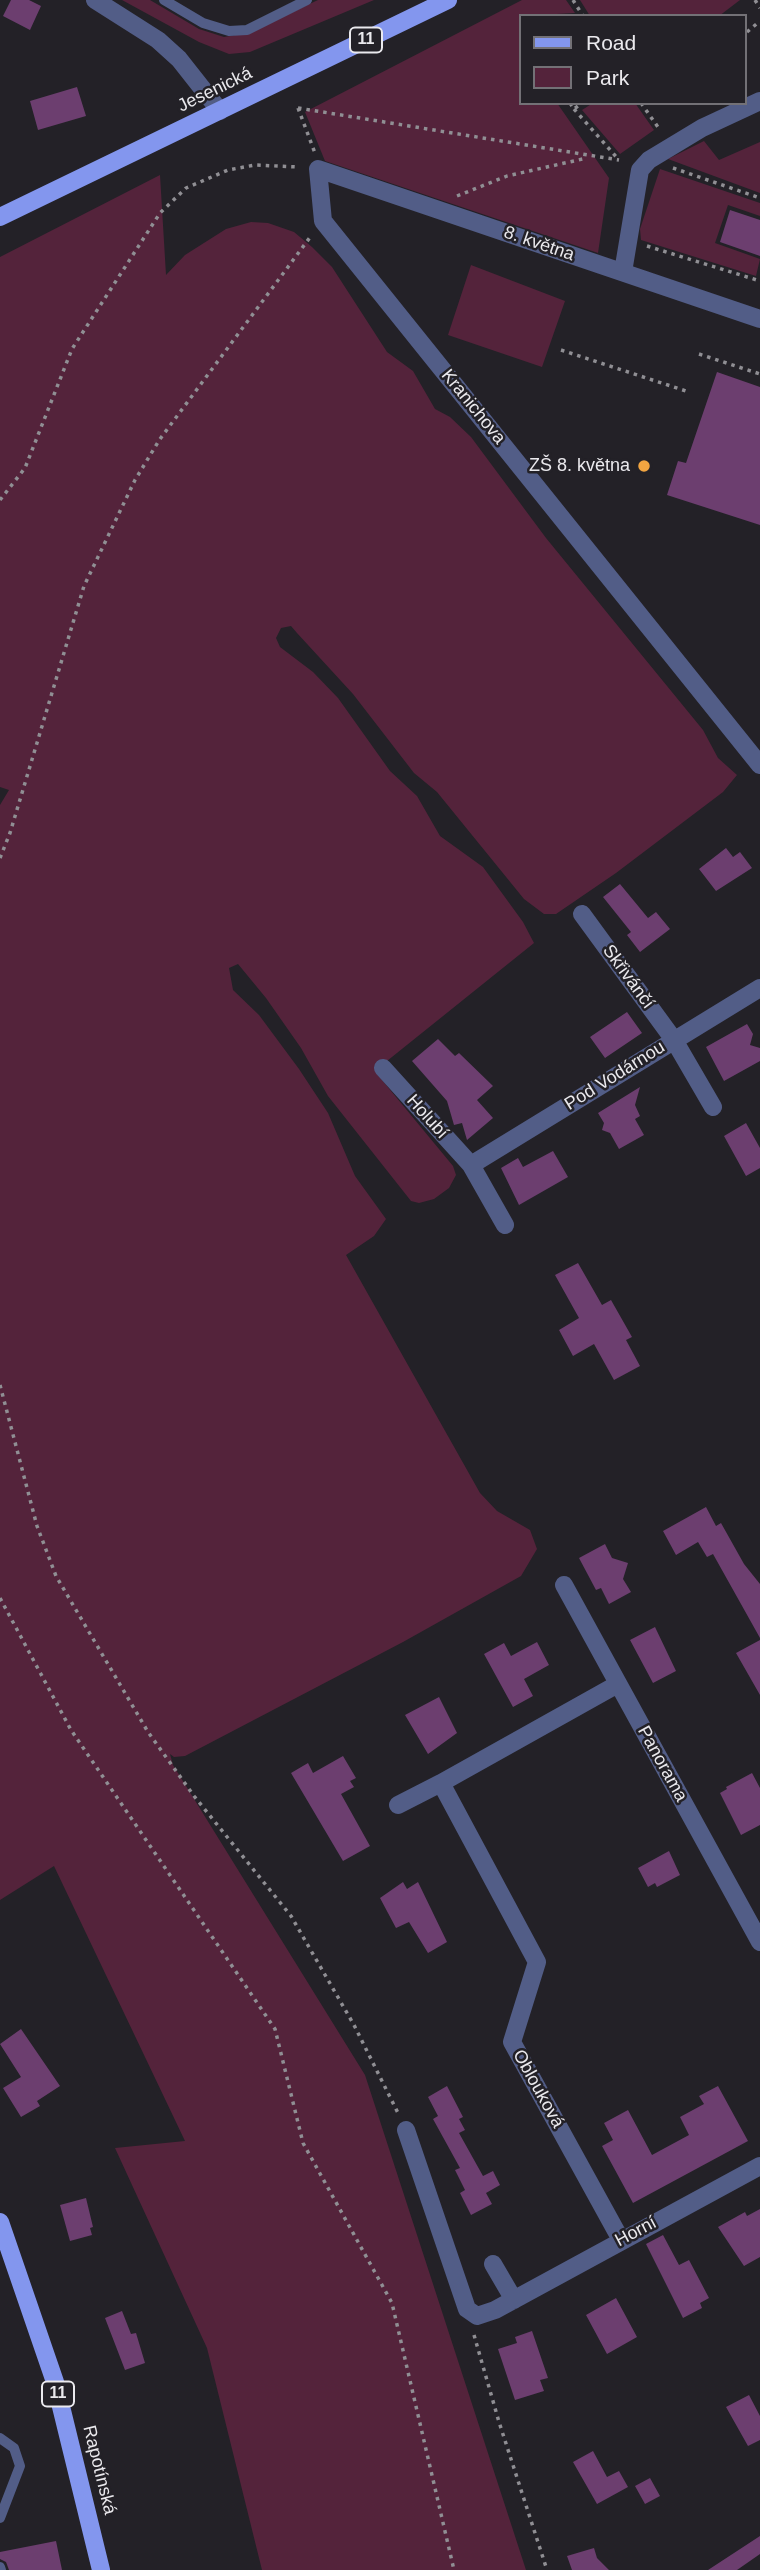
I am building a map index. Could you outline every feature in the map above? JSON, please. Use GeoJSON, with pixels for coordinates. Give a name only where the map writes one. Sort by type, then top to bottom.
{"type":"FeatureCollection","features":[{"type":"Feature","properties":{"kind":"main road","name":"Jesenická"},"geometry":{"type":"LineString","coordinates":[[0,217],[448,0]]}},
{"type":"Feature","properties":{"kind":"main road","name":"Rapotínská"},"geometry":{"type":"LineString","coordinates":[[0,2222],[55,2382],[102,2570]]}},
{"type":"Feature","properties":{"kind":"street"},"geometry":{"type":"LineString","coordinates":[[95,0],[158,40],[179,59],[220,111]]}},
{"type":"Feature","properties":{"kind":"street"},"geometry":{"type":"LineString","coordinates":[[622,272],[640,170],[649,160],[702,128],[760,101]]}},
{"type":"Feature","properties":{"kind":"street"},"geometry":{"type":"LineString","coordinates":[[318,169],[323,221]]}},
{"type":"Feature","properties":{"kind":"street","name":"8. května"},"geometry":{"type":"LineString","coordinates":[[318,169],[760,319]]}},
{"type":"Feature","properties":{"kind":"street","name":"Kranichova"},"geometry":{"type":"LineString","coordinates":[[323,221],[760,765]]}},
{"type":"Feature","properties":{"kind":"street","name":"Skřivánčí"},"geometry":{"type":"LineString","coordinates":[[582,914],[674,1040],[713,1107]]}},
{"type":"Feature","properties":{"kind":"street","name":"Pod Vodárnou"},"geometry":{"type":"LineString","coordinates":[[471,1165],[760,988]]}},
{"type":"Feature","properties":{"kind":"street","name":"Holubí"},"geometry":{"type":"LineString","coordinates":[[383,1068],[471,1165],[505,1225]]}},
{"type":"Feature","properties":{"kind":"street","name":"Panorama"},"geometry":{"type":"LineString","coordinates":[[564,1586],[760,1942]]}},
{"type":"Feature","properties":{"kind":"street"},"geometry":{"type":"LineString","coordinates":[[397,1805],[618,1684]]}},
{"type":"Feature","properties":{"kind":"street","name":"Oblouková"},"geometry":{"type":"LineString","coordinates":[[441,1783],[537,1962],[512,2042],[621,2240]]}},
{"type":"Feature","properties":{"kind":"street"},"geometry":{"type":"LineString","coordinates":[[406,2130],[467,2309]]}},
{"type":"Feature","properties":{"kind":"street","name":"Horní"},"geometry":{"type":"LineString","coordinates":[[467,2309],[477,2316],[513,2300],[760,2166]]}},
{"type":"Feature","properties":{"kind":"street"},"geometry":{"type":"LineString","coordinates":[[494,2264],[513,2300]]}},
{"type":"Feature","properties":{"kind":"lane"},"geometry":{"type":"LineString","coordinates":[[164,0],[203,23],[229,31],[247,30],[307,0]]}},
{"type":"Feature","properties":{"kind":"lane"},"geometry":{"type":"LineString","coordinates":[[0,2438],[14,2448],[20,2466],[19,2476],[0,2518]]}},
{"type":"Feature","properties":{"kind":"path"},"geometry":{"type":"LineString","coordinates":[[755,0],[760,8]]}},
{"type":"Feature","properties":{"kind":"path"},"geometry":{"type":"LineString","coordinates":[[747,32],[760,22]]}},
{"type":"Feature","properties":{"kind":"path"},"geometry":{"type":"LineString","coordinates":[[0,500],[25,468],[72,349],[160,213],[186,188],[228,170],[255,165],[318,169],[313,144],[298,108],[620,160],[571,105]]}},
{"type":"Feature","properties":{"kind":"path"},"geometry":{"type":"LineString","coordinates":[[574,109],[579,105]]}},
{"type":"Feature","properties":{"kind":"path"},"geometry":{"type":"LineString","coordinates":[[642,105],[662,132]]}},
{"type":"Feature","properties":{"kind":"path"},"geometry":{"type":"LineString","coordinates":[[431,207],[507,176],[589,157]]}},
{"type":"Feature","properties":{"kind":"path"},"geometry":{"type":"LineString","coordinates":[[649,160],[760,198]]}},
{"type":"Feature","properties":{"kind":"path"},"geometry":{"type":"LineString","coordinates":[[0,858],[10,833],[84,586],[135,480],[160,439],[323,221]]}},
{"type":"Feature","properties":{"kind":"path"},"geometry":{"type":"LineString","coordinates":[[628,240],[760,281]]}},
{"type":"Feature","properties":{"kind":"path"},"geometry":{"type":"LineString","coordinates":[[561,351],[686,391]]}},
{"type":"Feature","properties":{"kind":"path"},"geometry":{"type":"LineString","coordinates":[[699,354],[760,374]]}},
{"type":"Feature","properties":{"kind":"path"},"geometry":{"type":"LineString","coordinates":[[0,1385],[37,1526],[56,1576],[148,1732],[194,1796],[290,1916],[354,2025],[406,2130]]}},
{"type":"Feature","properties":{"kind":"path"},"geometry":{"type":"LineString","coordinates":[[0,1598],[71,1730],[275,2029],[303,2143],[391,2303],[454,2570]]}},
{"type":"Feature","properties":{"kind":"path"},"geometry":{"type":"LineString","coordinates":[[467,2309],[499,2422],[548,2570]]}},
{"type":"Feature","properties":{"kind":"green space"},"geometry":{"type":"Polygon","coordinates":[[[122,0],[150,0],[199,29],[224,37],[248,33],[318,0],[374,0],[250,52],[229,54],[199,42],[122,0]]]}},
{"type":"Feature","properties":{"kind":"green space"},"geometry":{"type":"Polygon","coordinates":[[[522,0],[566,0],[575,13],[518,14],[518,105],[558,105],[609,178],[598,253],[325,161],[305,112],[522,0]]]}},
{"type":"Feature","properties":{"kind":"green space"},"geometry":{"type":"Polygon","coordinates":[[[580,0],[740,0],[722,14],[589,14],[580,0]]]}},
{"type":"Feature","properties":{"kind":"green space"},"geometry":{"type":"Polygon","coordinates":[[[590,105],[636,105],[654,130],[620,154],[582,110],[590,105]]]}},
{"type":"Feature","properties":{"kind":"green space"},"geometry":{"type":"Polygon","coordinates":[[[704,141],[719,160],[760,142],[760,193],[668,159],[704,141]]]}},
{"type":"Feature","properties":{"kind":"green space"},"geometry":{"type":"Polygon","coordinates":[[[660,169],[760,203],[760,216],[728,205],[715,243],[760,259],[756,276],[641,240],[640,229],[660,169]]]}},
{"type":"Feature","properties":{"kind":"green space"},"geometry":{"type":"Polygon","coordinates":[[[160,175],[166,275],[185,255],[226,229],[251,222],[268,223],[294,232],[312,247],[332,267],[387,352],[413,371],[435,409],[450,417],[471,437],[546,538],[703,730],[718,758],[737,775],[723,792],[616,873],[556,914],[544,914],[524,899],[437,792],[414,773],[353,694],[291,626],[281,628],[276,638],[280,647],[313,672],[338,698],[390,771],[417,796],[440,836],[483,867],[523,922],[534,943],[387,1061],[377,1074],[453,1166],[456,1175],[449,1188],[434,1199],[419,1203],[411,1201],[328,1096],[301,1048],[266,998],[238,964],[229,968],[233,990],[259,1015],[299,1069],[328,1113],[355,1176],[386,1219],[374,1236],[346,1255],[480,1493],[497,1511],[530,1530],[537,1549],[521,1576],[403,1642],[185,1756],[174,1757],[170,1754],[173,1765],[365,2075],[526,2570],[262,2570],[207,2348],[115,2148],[185,2141],[54,1866],[0,1900],[0,805],[9,790],[0,787],[0,257],[160,175]]]}},
{"type":"Feature","properties":{"kind":"green space"},"geometry":{"type":"Polygon","coordinates":[[[471,265],[565,301],[542,367],[448,335],[471,265]]]}},
{"type":"Feature","properties":{"kind":"building"},"geometry":{"type":"Polygon","coordinates":[[[11,0],[29,0],[41,6],[30,30],[3,16],[11,0]]]}},
{"type":"Feature","properties":{"kind":"building"},"geometry":{"type":"Polygon","coordinates":[[[77,87],[86,116],[38,130],[30,101],[77,87]]]}},
{"type":"Feature","properties":{"kind":"building"},"geometry":{"type":"Polygon","coordinates":[[[730,210],[760,220],[760,256],[720,242],[730,210]]]}},
{"type":"Feature","properties":{"kind":"building"},"geometry":{"type":"Polygon","coordinates":[[[717,372],[760,387],[760,525],[667,495],[678,461],[686,463],[717,372]]]}},
{"type":"Feature","properties":{"kind":"building"},"geometry":{"type":"Polygon","coordinates":[[[726,848],[733,857],[740,852],[752,868],[716,891],[699,869],[726,848]]]}},
{"type":"Feature","properties":{"kind":"building"},"geometry":{"type":"Polygon","coordinates":[[[620,884],[648,918],[656,912],[670,929],[640,952],[627,935],[631,932],[603,897],[620,884]]]}},
{"type":"Feature","properties":{"kind":"building"},"geometry":{"type":"Polygon","coordinates":[[[627,1012],[642,1033],[605,1058],[590,1037],[627,1012]]]}},
{"type":"Feature","properties":{"kind":"building"},"geometry":{"type":"Polygon","coordinates":[[[747,1024],[753,1034],[750,1045],[760,1048],[760,1061],[724,1081],[706,1047],[747,1024]]]}},
{"type":"Feature","properties":{"kind":"building"},"geometry":{"type":"Polygon","coordinates":[[[438,1039],[455,1056],[459,1053],[493,1086],[477,1100],[493,1118],[467,1140],[462,1123],[454,1125],[447,1101],[412,1061],[438,1039]]]}},
{"type":"Feature","properties":{"kind":"building"},"geometry":{"type":"Polygon","coordinates":[[[640,1087],[635,1105],[640,1116],[635,1119],[644,1135],[619,1149],[610,1133],[602,1130],[604,1123],[598,1113],[640,1087]]]}},
{"type":"Feature","properties":{"kind":"building"},"geometry":{"type":"Polygon","coordinates":[[[746,1123],[760,1148],[760,1168],[746,1176],[724,1136],[746,1123]]]}},
{"type":"Feature","properties":{"kind":"building"},"geometry":{"type":"Polygon","coordinates":[[[553,1151],[568,1177],[519,1205],[501,1168],[518,1158],[523,1167],[553,1151]]]}},
{"type":"Feature","properties":{"kind":"building"},"geometry":{"type":"Polygon","coordinates":[[[578,1263],[602,1305],[611,1300],[632,1337],[626,1340],[640,1366],[614,1380],[594,1344],[573,1356],[559,1330],[579,1318],[555,1275],[578,1263]]]}},
{"type":"Feature","properties":{"kind":"building"},"geometry":{"type":"Polygon","coordinates":[[[706,1507],[716,1526],[721,1523],[744,1564],[760,1584],[760,1638],[713,1554],[707,1557],[698,1542],[676,1555],[663,1531],[706,1507]]]}},
{"type":"Feature","properties":{"kind":"building"},"geometry":{"type":"Polygon","coordinates":[[[605,1544],[612,1558],[628,1563],[623,1579],[631,1592],[609,1604],[601,1588],[596,1590],[579,1558],[605,1544]]]}},
{"type":"Feature","properties":{"kind":"building"},"geometry":{"type":"Polygon","coordinates":[[[655,1627],[676,1671],[653,1683],[630,1640],[655,1627]]]}},
{"type":"Feature","properties":{"kind":"building"},"geometry":{"type":"Polygon","coordinates":[[[760,1640],[760,1695],[736,1653],[760,1640]]]}},
{"type":"Feature","properties":{"kind":"building"},"geometry":{"type":"Polygon","coordinates":[[[537,1642],[549,1665],[524,1679],[533,1696],[513,1707],[484,1654],[504,1643],[511,1656],[537,1642]]]}},
{"type":"Feature","properties":{"kind":"building"},"geometry":{"type":"Polygon","coordinates":[[[439,1697],[457,1733],[428,1754],[405,1715],[439,1697]]]}},
{"type":"Feature","properties":{"kind":"building"},"geometry":{"type":"Polygon","coordinates":[[[343,1756],[356,1778],[350,1781],[354,1787],[341,1794],[370,1846],[343,1861],[291,1773],[308,1763],[313,1773],[343,1756]]]}},
{"type":"Feature","properties":{"kind":"building"},"geometry":{"type":"Polygon","coordinates":[[[752,1773],[760,1788],[760,1825],[741,1835],[720,1793],[752,1773]]]}},
{"type":"Feature","properties":{"kind":"building"},"geometry":{"type":"Polygon","coordinates":[[[669,1851],[680,1875],[657,1887],[655,1883],[648,1887],[638,1868],[669,1851]]]}},
{"type":"Feature","properties":{"kind":"building"},"geometry":{"type":"Polygon","coordinates":[[[403,1882],[407,1889],[418,1882],[447,1942],[428,1953],[409,1922],[396,1928],[380,1898],[403,1882]]]}},
{"type":"Feature","properties":{"kind":"building"},"geometry":{"type":"Polygon","coordinates":[[[21,2029],[60,2086],[37,2101],[40,2106],[21,2117],[3,2088],[21,2077],[0,2044],[21,2029]]]}},
{"type":"Feature","properties":{"kind":"building"},"geometry":{"type":"Polygon","coordinates":[[[447,2086],[463,2117],[459,2119],[465,2130],[459,2133],[483,2176],[493,2171],[500,2185],[486,2193],[492,2204],[471,2215],[460,2193],[465,2190],[455,2170],[460,2168],[433,2119],[438,2116],[428,2097],[447,2086]]]}},
{"type":"Feature","properties":{"kind":"building"},"geometry":{"type":"Polygon","coordinates":[[[718,2086],[748,2141],[633,2203],[602,2146],[613,2140],[604,2123],[628,2110],[652,2155],[689,2135],[680,2117],[704,2104],[699,2096],[718,2086]]]}},
{"type":"Feature","properties":{"kind":"building"},"geometry":{"type":"Polygon","coordinates":[[[86,2198],[93,2227],[90,2228],[92,2235],[70,2241],[60,2205],[86,2198]]]}},
{"type":"Feature","properties":{"kind":"building"},"geometry":{"type":"Polygon","coordinates":[[[760,2209],[760,2257],[744,2266],[718,2227],[745,2212],[747,2216],[760,2209]]]}},
{"type":"Feature","properties":{"kind":"building"},"geometry":{"type":"Polygon","coordinates":[[[663,2235],[679,2265],[689,2260],[709,2298],[700,2303],[702,2308],[683,2318],[646,2244],[663,2235]]]}},
{"type":"Feature","properties":{"kind":"building"},"geometry":{"type":"Polygon","coordinates":[[[616,2298],[637,2337],[607,2354],[586,2315],[616,2298]]]}},
{"type":"Feature","properties":{"kind":"building"},"geometry":{"type":"Polygon","coordinates":[[[122,2311],[131,2334],[136,2333],[145,2363],[125,2370],[105,2318],[122,2311]]]}},
{"type":"Feature","properties":{"kind":"building"},"geometry":{"type":"Polygon","coordinates":[[[532,2331],[548,2378],[540,2380],[544,2391],[515,2400],[498,2349],[517,2343],[515,2337],[532,2331]]]}},
{"type":"Feature","properties":{"kind":"building"},"geometry":{"type":"Polygon","coordinates":[[[749,2395],[760,2416],[760,2440],[748,2446],[726,2407],[749,2395]]]}},
{"type":"Feature","properties":{"kind":"building"},"geometry":{"type":"Polygon","coordinates":[[[593,2451],[607,2477],[619,2471],[628,2487],[597,2504],[573,2462],[593,2451]]]}},
{"type":"Feature","properties":{"kind":"building"},"geometry":{"type":"Polygon","coordinates":[[[650,2478],[660,2496],[645,2504],[635,2486],[650,2478]]]}},
{"type":"Feature","properties":{"kind":"building"},"geometry":{"type":"Polygon","coordinates":[[[760,2536],[760,2554],[737,2570],[708,2570],[760,2536]]]}},
{"type":"Feature","properties":{"kind":"building"},"geometry":{"type":"Polygon","coordinates":[[[56,2541],[62,2570],[9,2570],[6,2562],[0,2559],[0,2552],[56,2541]]]}},
{"type":"Feature","properties":{"kind":"building"},"geometry":{"type":"Polygon","coordinates":[[[594,2548],[597,2558],[609,2570],[572,2570],[567,2556],[594,2548]]]}},
{"type":"Feature","properties":{"kind":"place","name":"ZŠ 8. května"},"geometry":{"type":"Point","coordinates":[644,466]}}]}
